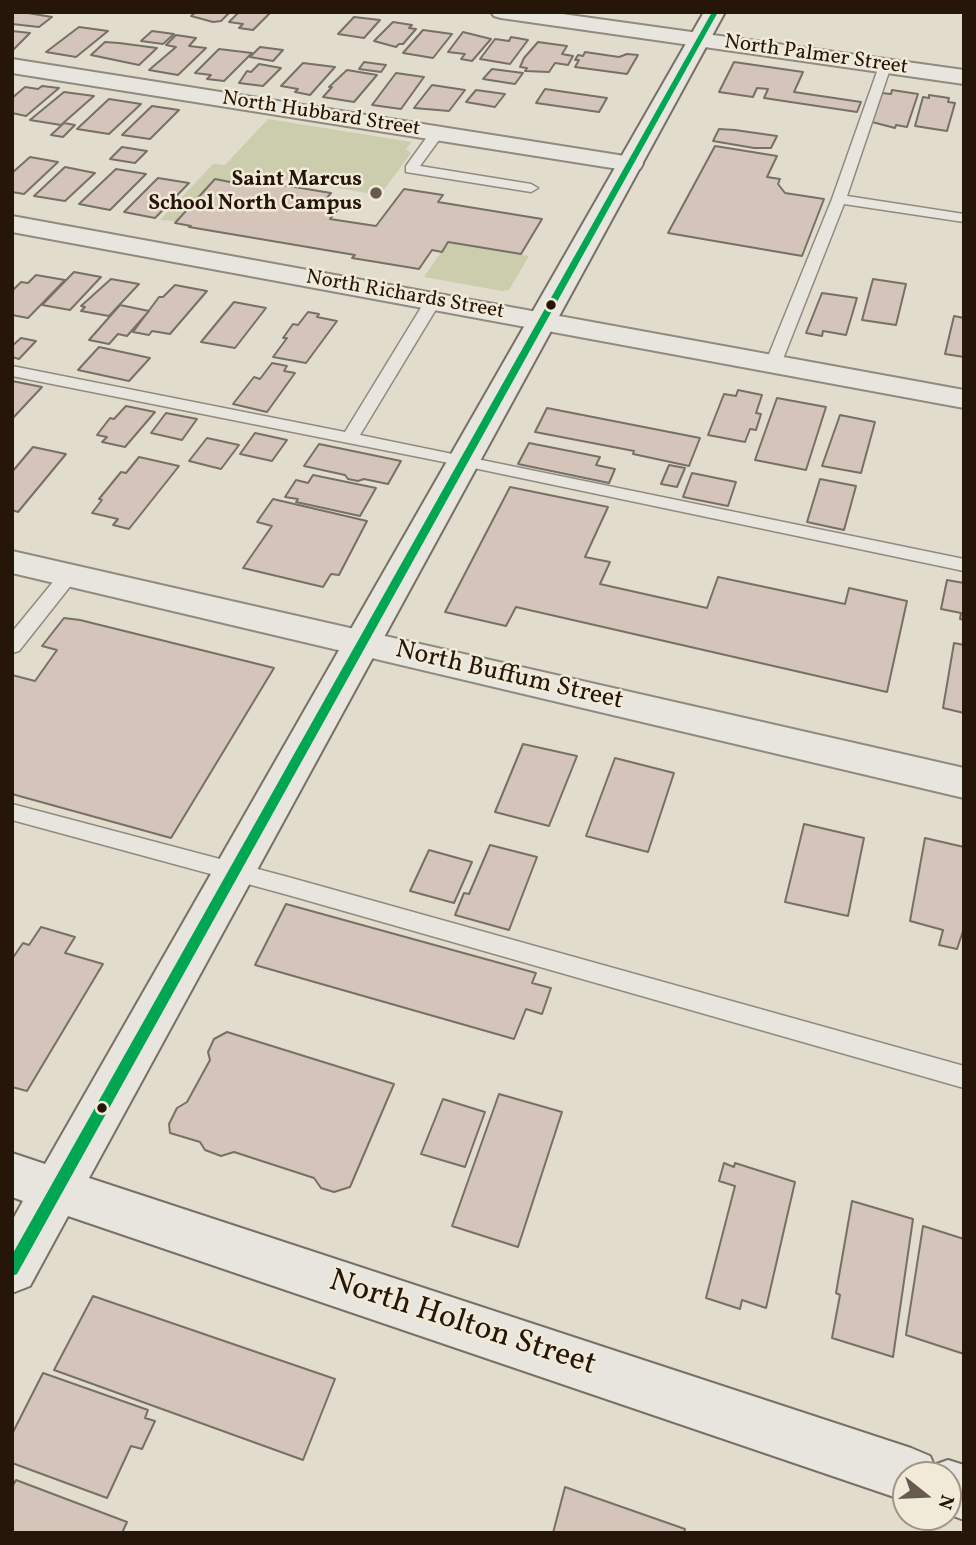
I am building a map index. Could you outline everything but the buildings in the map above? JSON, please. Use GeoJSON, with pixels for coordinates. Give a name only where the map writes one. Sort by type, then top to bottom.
{"type":"FeatureCollection","features":[{"type":"Feature","properties":{"kind":"street","name":"North Palmer Street"},"geometry":{"type":"LineString","coordinates":[[501,12],[707,26],[885,66],[964,77]]}},
{"type":"Feature","properties":{"kind":"street"},"geometry":{"type":"LineString","coordinates":[[12,1269],[34,1182],[234,872],[707,26]]}},
{"type":"Feature","properties":{"kind":"street","name":"North Hubbard Street"},"geometry":{"type":"LineString","coordinates":[[12,66],[631,164]]}},
{"type":"Feature","properties":{"kind":"street","name":"North Richards Street"},"geometry":{"type":"LineString","coordinates":[[12,224],[964,399]]}},
{"type":"Feature","properties":{"kind":"street","name":"North Buffum Street"},"geometry":{"type":"LineString","coordinates":[[12,562],[964,783]]}},
{"type":"Feature","properties":{"kind":"street","name":"North Holton Street"},"geometry":{"type":"LineString","coordinates":[[34,1182],[892,1469]]}},
{"type":"Feature","properties":{"kind":"lane"},"geometry":{"type":"LineString","coordinates":[[774,364],[839,198],[885,66]]}},
{"type":"Feature","properties":{"kind":"lane"},"geometry":{"type":"LineString","coordinates":[[437,133],[411,169],[531,188]]}},
{"type":"Feature","properties":{"kind":"lane"},"geometry":{"type":"LineString","coordinates":[[839,198],[964,218]]}},
{"type":"Feature","properties":{"kind":"lane"},"geometry":{"type":"LineString","coordinates":[[350,438],[433,301]]}},
{"type":"Feature","properties":{"kind":"lane"},"geometry":{"type":"LineString","coordinates":[[12,371],[964,565]]}},
{"type":"Feature","properties":{"kind":"lane"},"geometry":{"type":"LineString","coordinates":[[12,646],[69,575]]}},
{"type":"Feature","properties":{"kind":"lane"},"geometry":{"type":"LineString","coordinates":[[12,812],[964,1077]]}},
{"type":"Feature","properties":{"kind":"green space"},"geometry":{"type":"Polygon","coordinates":[[[268,119],[412,142],[406,149],[411,153],[380,195],[238,172],[230,182],[215,179],[176,221],[160,220],[213,164],[225,165],[268,119]]]}},
{"type":"Feature","properties":{"kind":"green space"},"geometry":{"type":"Polygon","coordinates":[[[448,242],[529,256],[509,290],[424,277],[448,242]]]}},
{"type":"Feature","properties":{"kind":"transit line"},"geometry":{"type":"LineString","coordinates":[[12,1269],[715,12]]}},
{"type":"Feature","properties":{"kind":"place","name":"Saint Marcus School North Campus"},"geometry":{"type":"Point","coordinates":[376,193]}}]}
